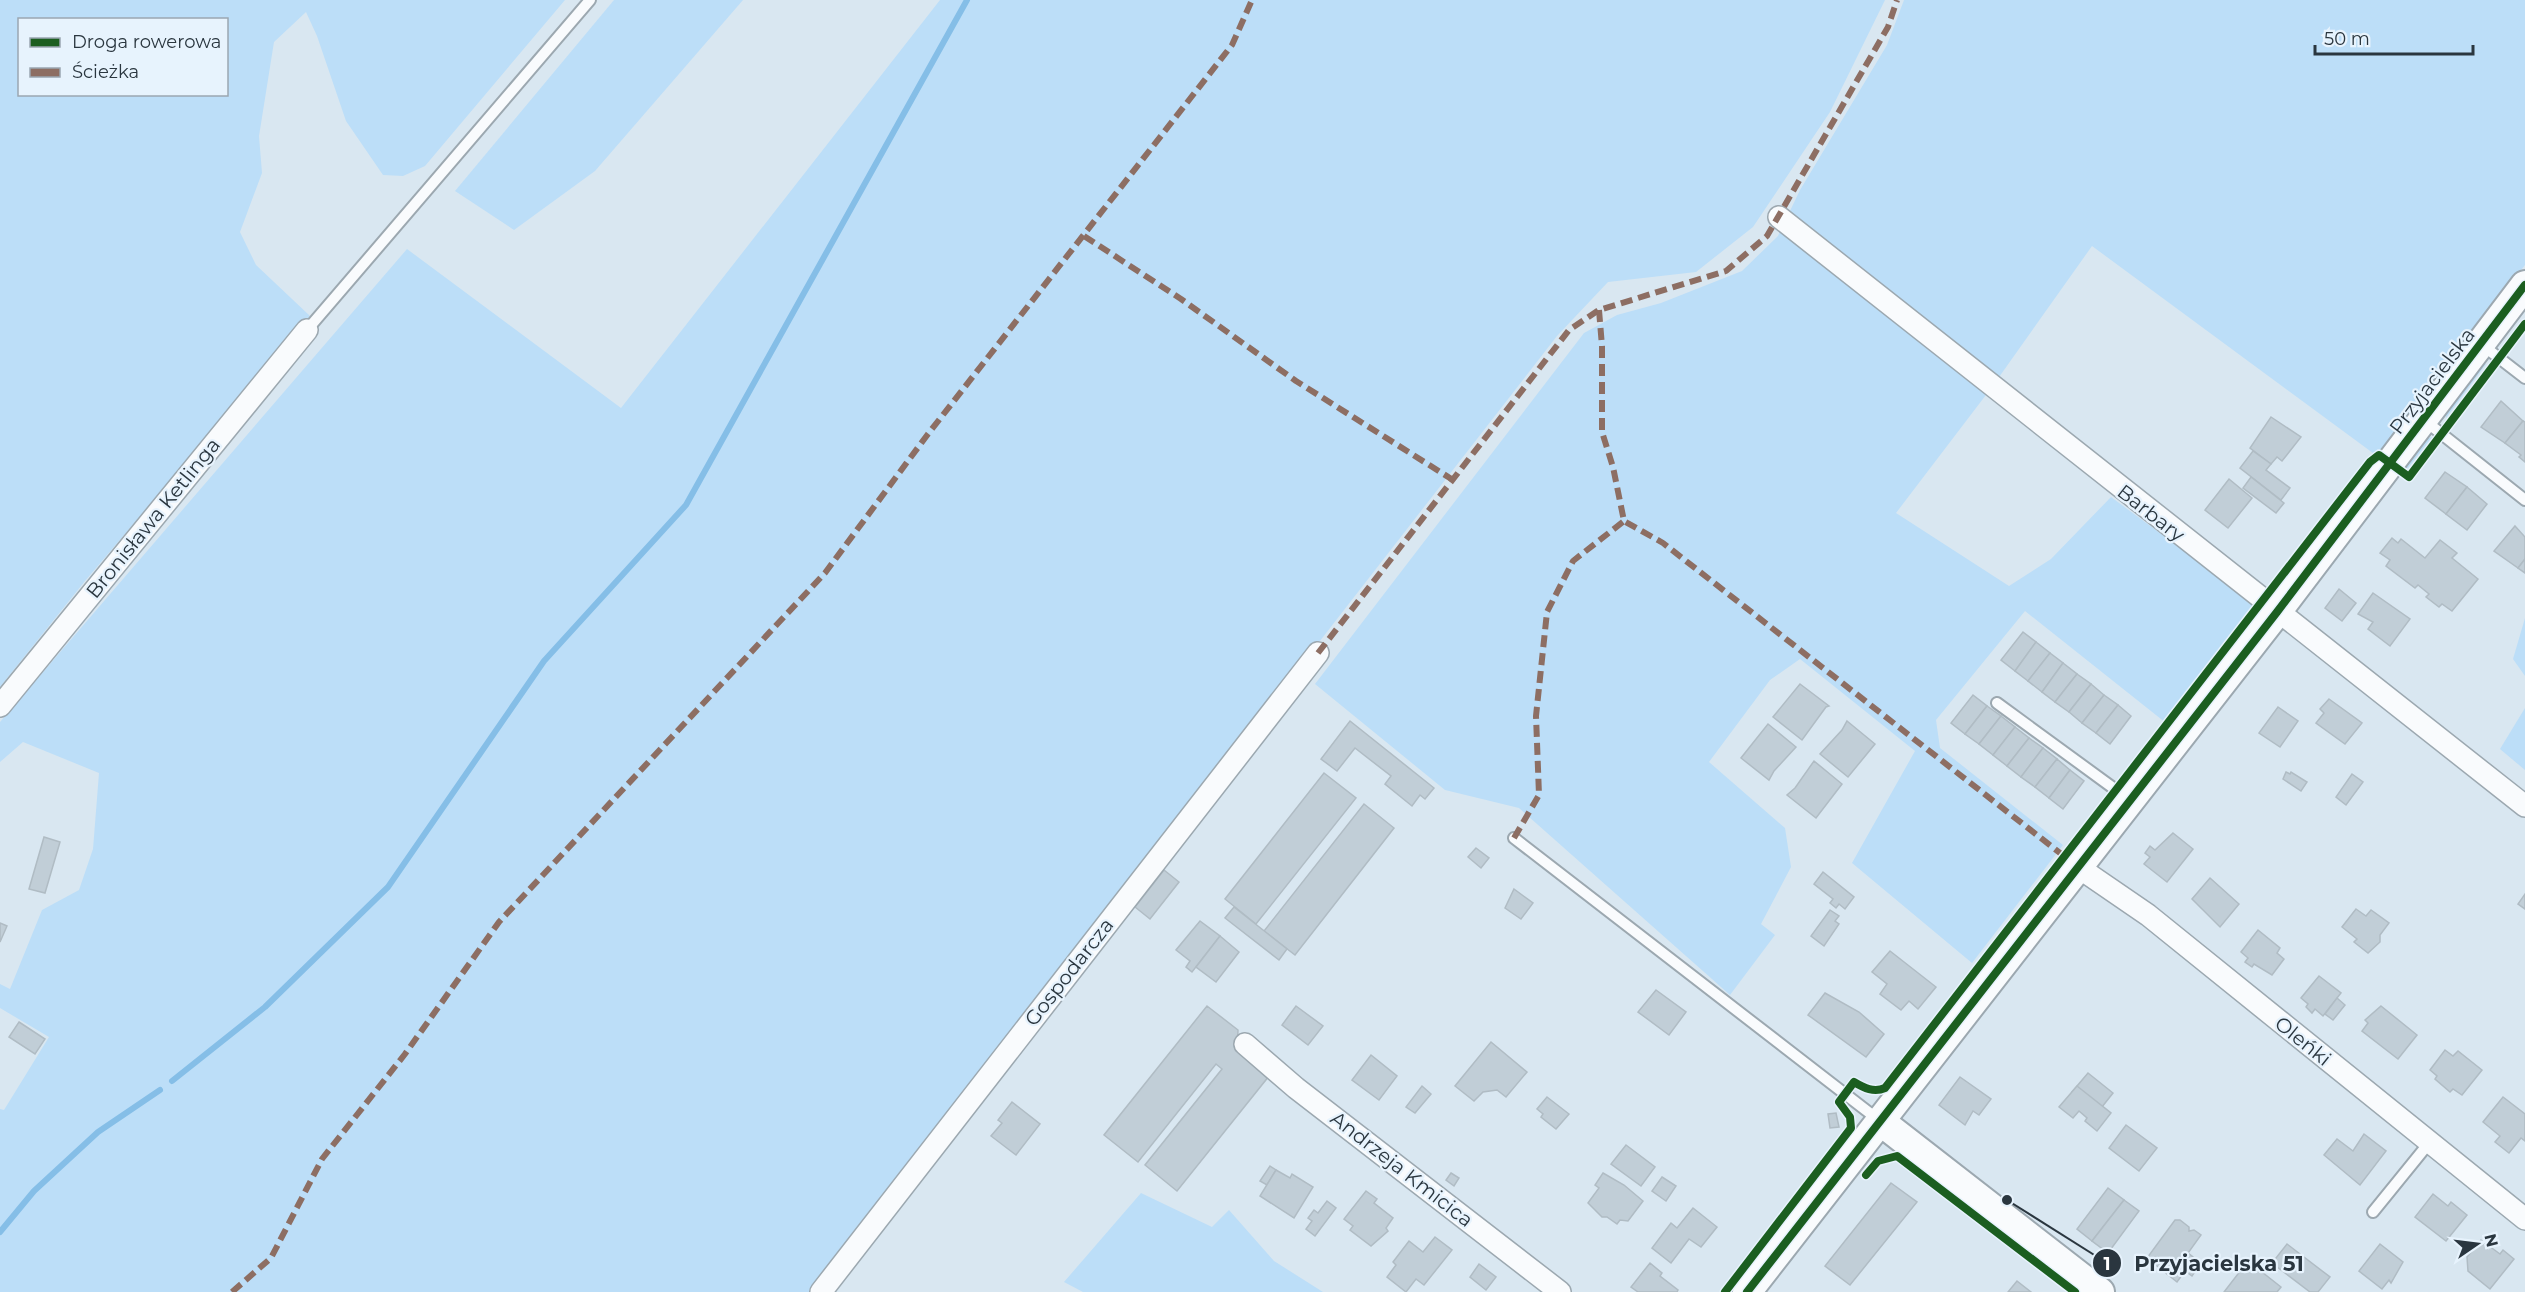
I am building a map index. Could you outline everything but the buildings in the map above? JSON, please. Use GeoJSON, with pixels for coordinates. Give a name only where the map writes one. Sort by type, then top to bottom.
{"type":"FeatureCollection","features":[{"type":"Feature","properties":{"kind":"street","name":"Barbary"},"geometry":{"type":"LineString","coordinates":[[1779,218],[2525,806]]}},
{"type":"Feature","properties":{"kind":"street","name":"Przyjacielska"},"geometry":{"type":"LineString","coordinates":[[1747,1292],[2277,612],[2525,285]]}},
{"type":"Feature","properties":{"kind":"street","name":"Bronisława Ketlinga"},"geometry":{"type":"LineString","coordinates":[[0,706],[307,330]]}},
{"type":"Feature","properties":{"kind":"street","name":"Gospodarcza"},"geometry":{"type":"LineString","coordinates":[[821,1292],[1318,653]]}},
{"type":"Feature","properties":{"kind":"street","name":"Oleńki"},"geometry":{"type":"LineString","coordinates":[[2078,867],[2148,915],[2525,1219]]}},
{"type":"Feature","properties":{"kind":"street","name":"Andrzeja Kmicica"},"geometry":{"type":"LineString","coordinates":[[1245,1044],[1305,1095],[1560,1292]]}},
{"type":"Feature","properties":{"kind":"street"},"geometry":{"type":"LineString","coordinates":[[1880,1121],[2100,1292]]}},
{"type":"Feature","properties":{"kind":"lane"},"geometry":{"type":"LineString","coordinates":[[307,330],[590,0]]}},
{"type":"Feature","properties":{"kind":"lane"},"geometry":{"type":"LineString","coordinates":[[2480,344],[2525,378]]}},
{"type":"Feature","properties":{"kind":"lane"},"geometry":{"type":"LineString","coordinates":[[2424,420],[2525,500]]}},
{"type":"Feature","properties":{"kind":"lane"},"geometry":{"type":"LineString","coordinates":[[1997,703],[2116,790],[2133,797]]}},
{"type":"Feature","properties":{"kind":"lane"},"geometry":{"type":"LineString","coordinates":[[1514,838],[1880,1121]]}},
{"type":"Feature","properties":{"kind":"lane"},"geometry":{"type":"LineString","coordinates":[[2373,1212],[2429,1143]]}},
{"type":"Feature","properties":{"kind":"shaded area"},"geometry":{"type":"Polygon","coordinates":[[[0,0],[565,0],[425,166],[403,176],[383,175],[346,121],[317,36],[306,12],[274,42],[259,136],[262,173],[240,232],[256,265],[310,316],[85,581],[0,687],[0,0]]]}},
{"type":"Feature","properties":{"kind":"shaded area"},"geometry":{"type":"Polygon","coordinates":[[[614,0],[743,0],[595,171],[514,230],[455,191],[614,0]]]}},
{"type":"Feature","properties":{"kind":"shaded area"},"geometry":{"type":"Polygon","coordinates":[[[940,0],[1885,0],[1830,112],[1753,227],[1696,272],[1608,282],[1557,336],[814,1292],[0,1292],[0,1109],[4,1110],[49,1037],[0,1008],[0,984],[10,989],[42,910],[79,890],[93,849],[99,773],[23,742],[0,762],[0,722],[407,249],[621,408],[940,0]]]}},
{"type":"Feature","properties":{"kind":"shaded area"},"geometry":{"type":"Polygon","coordinates":[[[1904,0],[2525,0],[2525,265],[2377,456],[2092,246],[1992,387],[1896,513],[2009,586],[2051,559],[2111,497],[2256,604],[2166,723],[2025,611],[1936,720],[1940,748],[2063,845],[1972,963],[1852,863],[1915,751],[1800,659],[1770,680],[1709,762],[1785,828],[1791,867],[1761,924],[1775,935],[1730,995],[1519,808],[1445,790],[1315,684],[1584,333],[1617,315],[1661,303],[1742,271],[1778,236],[1800,190],[1887,45],[1904,0]]]}},
{"type":"Feature","properties":{"kind":"shaded area"},"geometry":{"type":"Polygon","coordinates":[[[2482,364],[2486,364],[2446,418],[2445,411],[2482,364]]]}},
{"type":"Feature","properties":{"kind":"shaded area"},"geometry":{"type":"Polygon","coordinates":[[[2432,437],[2408,468],[2401,468],[2425,439],[2432,437]]]}},
{"type":"Feature","properties":{"kind":"shaded area"},"geometry":{"type":"Polygon","coordinates":[[[2525,618],[2525,676],[2513,659],[2525,618]]]}},
{"type":"Feature","properties":{"kind":"shaded area"},"geometry":{"type":"Polygon","coordinates":[[[2525,708],[2525,770],[2500,749],[2525,708]]]}},
{"type":"Feature","properties":{"kind":"shaded area"},"geometry":{"type":"Polygon","coordinates":[[[1141,1193],[1212,1227],[1229,1210],[1274,1261],[1323,1292],[1083,1292],[1064,1282],[1141,1193]]]}},
{"type":"Feature","properties":{"kind":"waterway"},"geometry":{"type":"LineString","coordinates":[[172,1081],[265,1007],[388,887],[544,661],[686,505],[967,0]]}},
{"type":"Feature","properties":{"kind":"waterway"},"geometry":{"type":"LineString","coordinates":[[0,1232],[34,1191],[98,1132],[160,1090]]}},
{"type":"Feature","properties":{"kind":"marked path"},"geometry":{"type":"LineString","coordinates":[[232,1292],[271,1258],[322,1159],[405,1054],[499,922],[825,573],[928,434],[1232,45],[1252,0]]}},
{"type":"Feature","properties":{"kind":"marked path"},"geometry":{"type":"LineString","coordinates":[[1318,653],[1569,330],[1599,310],[1726,271],[1767,236],[1888,27],[1897,0]]}},
{"type":"Feature","properties":{"kind":"marked path"},"geometry":{"type":"LineString","coordinates":[[1084,236],[1181,299],[1296,381],[1453,480]]}},
{"type":"Feature","properties":{"kind":"marked path"},"geometry":{"type":"LineString","coordinates":[[1599,310],[1602,346],[1602,432],[1613,467],[1624,521],[1663,543],[2069,860]]}},
{"type":"Feature","properties":{"kind":"marked path"},"geometry":{"type":"LineString","coordinates":[[1514,838],[1539,795],[1536,716],[1547,612],[1573,561],[1624,521]]}},
{"type":"Feature","properties":{"kind":"cycle path"},"geometry":{"type":"LineString","coordinates":[[1747,1292],[2277,612],[2525,285]]}},
{"type":"Feature","properties":{"kind":"cycle path"},"geometry":{"type":"LineString","coordinates":[[1725,1292],[1851,1128],[1850,1117],[1839,1102],[1854,1082],[1873,1090],[1885,1088],[2370,462],[2379,455],[2409,477],[2525,324]]}},
{"type":"Feature","properties":{"kind":"cycle path"},"geometry":{"type":"LineString","coordinates":[[1866,1175],[1878,1161],[1897,1156],[2075,1292]]}},
{"type":"Feature","properties":{"kind":"place","name":"Przyjacielska 51"},"geometry":{"type":"Point","coordinates":[2007,1200]}}]}
